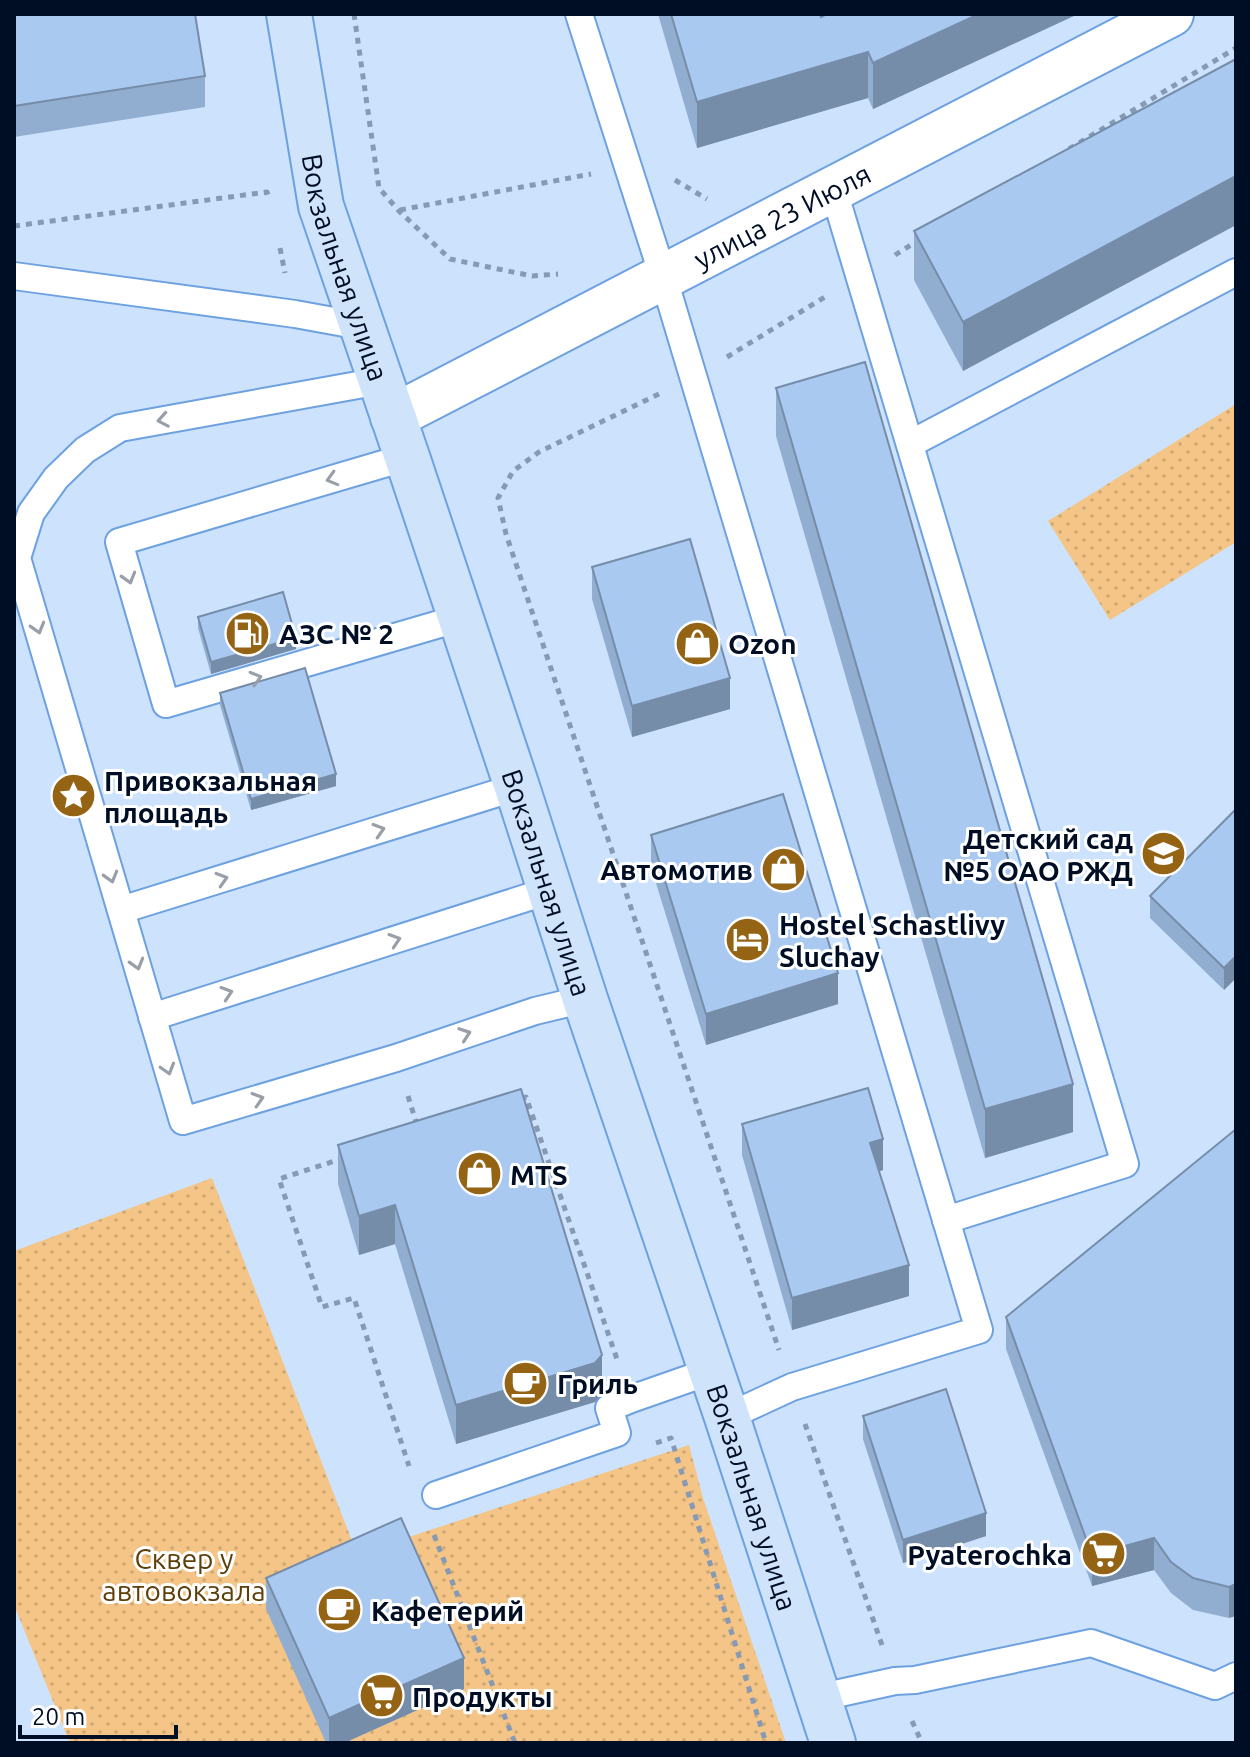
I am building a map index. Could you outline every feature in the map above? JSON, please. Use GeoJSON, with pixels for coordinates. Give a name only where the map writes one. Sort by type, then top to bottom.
{"type":"FeatureCollection","features":[{"type":"Feature","properties":{"kind":"main road","name":"Вокзальная улица"},"geometry":{"type":"LineString","coordinates":[[289,14],[321,206],[727,1417],[833,1743]]}},
{"type":"Feature","properties":{"kind":"street","name":"улица 23 Июля"},"geometry":{"type":"LineString","coordinates":[[387,399],[663,276],[1171,14]]}},
{"type":"Feature","properties":{"kind":"lane"},"geometry":{"type":"LineString","coordinates":[[579,14],[694,377],[979,1330],[792,1387],[727,1417]]}},
{"type":"Feature","properties":{"kind":"lane"},"geometry":{"type":"LineString","coordinates":[[833,188],[1125,1164],[946,1220]]}},
{"type":"Feature","properties":{"kind":"lane"},"geometry":{"type":"LineString","coordinates":[[910,444],[1236,272]]}},
{"type":"Feature","properties":{"kind":"lane"},"geometry":{"type":"LineString","coordinates":[[14,276],[295,314],[361,326]]}},
{"type":"Feature","properties":{"kind":"lane"},"geometry":{"type":"LineString","coordinates":[[387,399],[240,406],[120,428],[85,450],[56,478],[31,513],[17,558],[183,1121],[396,1058],[535,1011],[585,999]]}},
{"type":"Feature","properties":{"kind":"lane"},"geometry":{"type":"LineString","coordinates":[[407,457],[119,542],[166,704],[460,618]]}},
{"type":"Feature","properties":{"kind":"lane"},"geometry":{"type":"LineString","coordinates":[[121,910],[517,787]]}},
{"type":"Feature","properties":{"kind":"lane"},"geometry":{"type":"LineString","coordinates":[[152,1017],[551,890]]}},
{"type":"Feature","properties":{"kind":"lane"},"geometry":{"type":"LineString","coordinates":[[436,1495],[617,1433],[609,1408],[711,1371]]}},
{"type":"Feature","properties":{"kind":"lane"},"geometry":{"type":"LineString","coordinates":[[817,1698],[1091,1643],[1215,1686],[1236,1676]]}},
{"type":"Feature","properties":{"kind":"path"},"geometry":{"type":"LineString","coordinates":[[354,14],[379,188],[450,259],[532,276],[560,274]]}},
{"type":"Feature","properties":{"kind":"path"},"geometry":{"type":"LineString","coordinates":[[1061,154],[1236,48]]}},
{"type":"Feature","properties":{"kind":"path"},"geometry":{"type":"LineString","coordinates":[[399,211],[647,163],[713,203]]}},
{"type":"Feature","properties":{"kind":"path"},"geometry":{"type":"LineString","coordinates":[[14,226],[267,192],[270,206]]}},
{"type":"Feature","properties":{"kind":"path"},"geometry":{"type":"LineString","coordinates":[[922,1743],[895,1681],[792,1387],[506,534],[498,498],[513,471],[539,452],[694,377],[926,236]]}},
{"type":"Feature","properties":{"kind":"path"},"geometry":{"type":"LineString","coordinates":[[279,246],[295,314]]}},
{"type":"Feature","properties":{"kind":"path"},"geometry":{"type":"LineString","coordinates":[[396,1058],[420,1133]]}},
{"type":"Feature","properties":{"kind":"path"},"geometry":{"type":"LineString","coordinates":[[513,1101],[526,1097],[631,1399],[671,1438],[766,1743]]}},
{"type":"Feature","properties":{"kind":"path"},"geometry":{"type":"LineString","coordinates":[[349,1156],[279,1179],[322,1307],[354,1298],[411,1472]]}},
{"type":"Feature","properties":{"kind":"path"},"geometry":{"type":"LineString","coordinates":[[642,1447],[671,1438]]}},
{"type":"Feature","properties":{"kind":"path"},"geometry":{"type":"LineString","coordinates":[[431,1530],[515,1743]]}},
{"type":"Feature","properties":{"kind":"green space"},"geometry":{"type":"Polygon","coordinates":[[[1236,404],[1236,542],[1110,620],[1048,521],[1236,404]]]}},
{"type":"Feature","properties":{"kind":"green space","name":"Сквер у автовокзала"},"geometry":{"type":"Polygon","coordinates":[[[212,1178],[357,1554],[689,1445],[703,1498],[786,1743],[70,1743],[14,1605],[14,1251],[212,1178]]]}},
{"type":"Feature","properties":{"kind":"building"},"geometry":{"type":"Polygon","coordinates":[[[14,14],[195,14],[205,76],[14,106],[14,14]]]}},
{"type":"Feature","properties":{"kind":"building"},"geometry":{"type":"Polygon","coordinates":[[[671,14],[820,14],[821,17],[827,14],[979,14],[873,63],[868,52],[697,102],[671,14]]]}},
{"type":"Feature","properties":{"kind":"building"},"geometry":{"type":"Polygon","coordinates":[[[1236,59],[1236,176],[963,322],[914,231],[1236,59]]]}},
{"type":"Feature","properties":{"kind":"building"},"geometry":{"type":"Polygon","coordinates":[[[865,362],[1073,1084],[985,1109],[776,388],[865,362]]]}},
{"type":"Feature","properties":{"kind":"building"},"geometry":{"type":"Polygon","coordinates":[[[690,539],[730,678],[632,706],[592,567],[690,539]]]}},
{"type":"Feature","properties":{"kind":"building"},"geometry":{"type":"Polygon","coordinates":[[[283,592],[296,638],[211,662],[198,617],[283,592]]]}},
{"type":"Feature","properties":{"kind":"building"},"geometry":{"type":"Polygon","coordinates":[[[305,668],[336,774],[251,799],[220,693],[305,668]]]}},
{"type":"Feature","properties":{"kind":"building"},"geometry":{"type":"Polygon","coordinates":[[[783,794],[838,973],[706,1014],[651,835],[783,794]]]}},
{"type":"Feature","properties":{"kind":"building"},"geometry":{"type":"Polygon","coordinates":[[[1236,809],[1236,956],[1224,968],[1150,896],[1236,809]]]}},
{"type":"Feature","properties":{"kind":"building"},"geometry":{"type":"Polygon","coordinates":[[[868,1088],[883,1139],[870,1143],[909,1265],[792,1298],[742,1124],[868,1088]]]}},
{"type":"Feature","properties":{"kind":"building"},"geometry":{"type":"Polygon","coordinates":[[[521,1089],[602,1355],[595,1363],[456,1405],[395,1205],[359,1216],[338,1145],[521,1089]]]}},
{"type":"Feature","properties":{"kind":"building"},"geometry":{"type":"Polygon","coordinates":[[[1236,1129],[1236,1584],[1229,1587],[1193,1578],[1171,1562],[1154,1538],[1092,1555],[1006,1317],[1236,1129]]]}},
{"type":"Feature","properties":{"kind":"building"},"geometry":{"type":"Polygon","coordinates":[[[946,1389],[986,1513],[903,1540],[863,1416],[946,1389]]]}},
{"type":"Feature","properties":{"kind":"building"},"geometry":{"type":"Polygon","coordinates":[[[401,1518],[464,1658],[329,1718],[266,1578],[401,1518]]]}},
{"type":"Feature","properties":{"kind":"place","name":"АЗС № 2"},"geometry":{"type":"Point","coordinates":[248,633]}},
{"type":"Feature","properties":{"kind":"place","name":"Ozon"},"geometry":{"type":"Point","coordinates":[697,643]}},
{"type":"Feature","properties":{"kind":"place","name":"Привокзальная площадь"},"geometry":{"type":"Point","coordinates":[73,796]}},
{"type":"Feature","properties":{"kind":"place","name":"Детский сад №5 ОАО РЖД"},"geometry":{"type":"Point","coordinates":[1164,854]}},
{"type":"Feature","properties":{"kind":"place","name":"Автомотив"},"geometry":{"type":"Point","coordinates":[784,869]}},
{"type":"Feature","properties":{"kind":"place","name":"Hostel Schastlivy Sluchay"},"geometry":{"type":"Point","coordinates":[748,940]}},
{"type":"Feature","properties":{"kind":"place","name":"MTS"},"geometry":{"type":"Point","coordinates":[479,1174]}},
{"type":"Feature","properties":{"kind":"place","name":"Гриль"},"geometry":{"type":"Point","coordinates":[526,1383]}},
{"type":"Feature","properties":{"kind":"place","name":"Pyaterochka"},"geometry":{"type":"Point","coordinates":[1103,1554]}},
{"type":"Feature","properties":{"kind":"place","name":"Кафетерий"},"geometry":{"type":"Point","coordinates":[340,1610]}},
{"type":"Feature","properties":{"kind":"place","name":"Продукты"},"geometry":{"type":"Point","coordinates":[381,1696]}}]}
